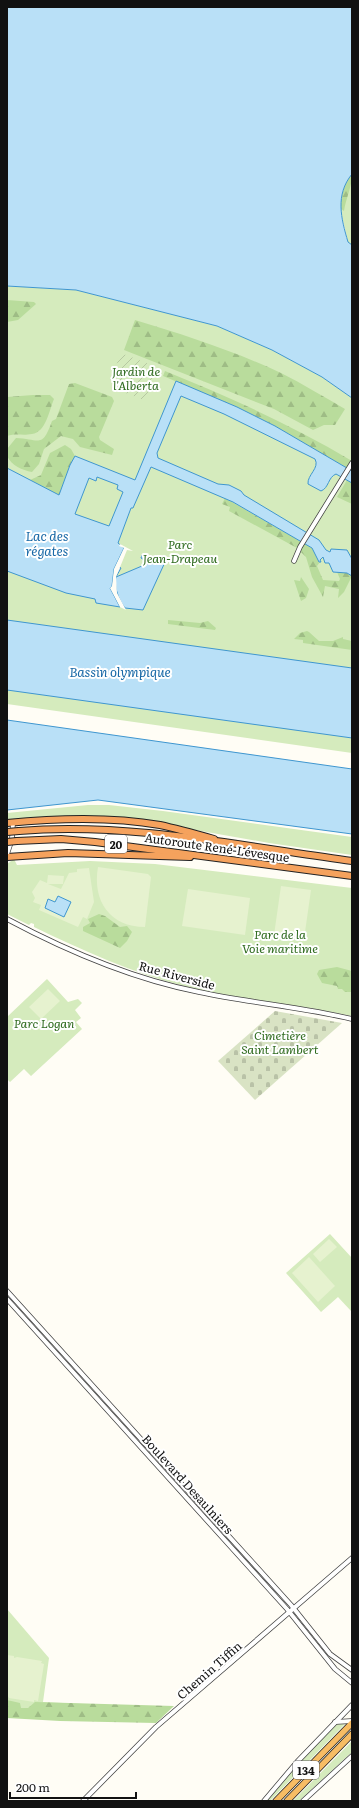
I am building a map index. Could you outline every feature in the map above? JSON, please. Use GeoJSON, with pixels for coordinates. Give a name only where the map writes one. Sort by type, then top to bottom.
{"type":"FeatureCollection","features":[{"type":"Feature","properties":{"kind":"highway"},"geometry":{"type":"LineString","coordinates":[[10,823],[74,819],[134,822],[161,826],[244,846]]}},
{"type":"Feature","properties":{"kind":"highway","name":"Autoroute René-Lévesque"},"geometry":{"type":"LineString","coordinates":[[7,832],[52,829],[120,831],[352,861]]}},
{"type":"Feature","properties":{"kind":"highway","name":"Autoroute René-Lévesque"},"geometry":{"type":"LineString","coordinates":[[7,842],[86,841],[352,876]]}},
{"type":"Feature","properties":{"kind":"highway"},"geometry":{"type":"LineString","coordinates":[[7,857],[68,853],[157,858],[214,857]]}},
{"type":"Feature","properties":{"kind":"highway","name":"134"},"geometry":{"type":"LineString","coordinates":[[276,1801],[352,1722]]}},
{"type":"Feature","properties":{"kind":"highway","name":"134"},"geometry":{"type":"LineString","coordinates":[[287,1801],[352,1734]]}},
{"type":"Feature","properties":{"kind":"street"},"geometry":{"type":"LineString","coordinates":[[294,561],[300,547],[352,463]]}},
{"type":"Feature","properties":{"kind":"street"},"geometry":{"type":"LineString","coordinates":[[7,854],[12,839],[10,823]]}},
{"type":"Feature","properties":{"kind":"street","name":"Rue Riverside"},"geometry":{"type":"LineString","coordinates":[[7,919],[80,954],[160,982],[208,994],[352,1019]]}},
{"type":"Feature","properties":{"kind":"street","name":"Boulevard Desaulniers"},"geometry":{"type":"LineString","coordinates":[[7,1291],[294,1609],[330,1654],[352,1670]]}},
{"type":"Feature","properties":{"kind":"street","name":"Boulevard Desaulniers"},"geometry":{"type":"LineString","coordinates":[[7,1299],[290,1612],[333,1666],[352,1683]]}},
{"type":"Feature","properties":{"kind":"street","name":"Chemin Tiffin"},"geometry":{"type":"LineString","coordinates":[[83,1801],[155,1728],[352,1558]]}},
{"type":"Feature","properties":{"kind":"street"},"geometry":{"type":"LineString","coordinates":[[264,1801],[297,1762],[352,1705]]}},
{"type":"Feature","properties":{"kind":"street"},"geometry":{"type":"LineString","coordinates":[[335,1722],[352,1722]]}},
{"type":"Feature","properties":{"kind":"street"},"geometry":{"type":"LineString","coordinates":[[303,1801],[352,1756]]}},
{"type":"Feature","properties":{"kind":"green space"},"geometry":{"type":"Polygon","coordinates":[[[352,174],[352,245],[348,242],[340,208],[352,174]]]}},
{"type":"Feature","properties":{"kind":"green space"},"geometry":{"type":"Polygon","coordinates":[[[352,174],[344,211],[340,208],[342,194],[352,174]]]}},
{"type":"Feature","properties":{"kind":"green space","name":"Parc Jean-Drapeau"},"geometry":{"type":"Polygon","coordinates":[[[7,286],[76,290],[217,326],[272,350],[322,377],[352,398],[352,753],[7,704],[7,286]]]}},
{"type":"Feature","properties":{"kind":"green space"},"geometry":{"type":"Polygon","coordinates":[[[7,300],[34,302],[36,304],[18,320],[7,322],[7,300]]]}},
{"type":"Feature","properties":{"kind":"green space"},"geometry":{"type":"Polygon","coordinates":[[[135,320],[209,344],[263,365],[281,373],[345,409],[335,425],[324,425],[313,430],[274,409],[124,350],[135,320]]]}},
{"type":"Feature","properties":{"kind":"green space","name":"Jardin de l'Alberta"},"geometry":{"type":"Polygon","coordinates":[[[121,353],[159,368],[146,401],[108,386],[121,353]]]}},
{"type":"Feature","properties":{"kind":"green space"},"geometry":{"type":"Polygon","coordinates":[[[165,371],[236,401],[306,435],[352,461],[352,471],[275,426],[237,407],[163,376],[165,371]]]}},
{"type":"Feature","properties":{"kind":"green space"},"geometry":{"type":"Polygon","coordinates":[[[75,383],[112,397],[114,401],[99,437],[100,440],[114,449],[112,455],[80,447],[73,439],[61,436],[44,449],[39,464],[32,472],[14,465],[7,456],[7,449],[16,438],[35,440],[43,439],[49,430],[52,421],[56,419],[69,384],[75,383]]]}},
{"type":"Feature","properties":{"kind":"green space"},"geometry":{"type":"Polygon","coordinates":[[[50,395],[54,399],[44,425],[37,432],[32,434],[7,436],[7,397],[50,395]]]}},
{"type":"Feature","properties":{"kind":"green space"},"geometry":{"type":"Polygon","coordinates":[[[65,445],[71,449],[75,456],[70,465],[59,495],[30,480],[41,475],[50,453],[65,445]]]}},
{"type":"Feature","properties":{"kind":"green space"},"geometry":{"type":"Polygon","coordinates":[[[347,480],[352,483],[352,504],[337,497],[347,480]]]}},
{"type":"Feature","properties":{"kind":"green space"},"geometry":{"type":"Polygon","coordinates":[[[225,498],[312,548],[320,562],[317,566],[323,580],[339,581],[340,579],[337,572],[347,573],[352,576],[344,592],[338,598],[339,589],[325,586],[323,597],[312,577],[306,557],[297,548],[229,511],[230,507],[222,504],[225,498]]]}},
{"type":"Feature","properties":{"kind":"green space"},"geometry":{"type":"Polygon","coordinates":[[[301,577],[309,589],[306,598],[301,601],[294,580],[300,581],[301,577]]]}},
{"type":"Feature","properties":{"kind":"green space"},"geometry":{"type":"Polygon","coordinates":[[[168,620],[200,623],[208,621],[216,628],[215,630],[168,624],[168,620]]]}},
{"type":"Feature","properties":{"kind":"green space"},"geometry":{"type":"Polygon","coordinates":[[[307,631],[319,641],[333,641],[343,637],[343,639],[352,641],[352,650],[303,643],[303,640],[294,639],[300,633],[307,631]]]}},
{"type":"Feature","properties":{"kind":"green space"},"geometry":{"type":"Polygon","coordinates":[[[88,805],[109,805],[163,811],[352,837],[352,855],[269,843],[139,820],[7,821],[7,813],[88,805]]]}},
{"type":"Feature","properties":{"kind":"green space","name":"Parc de la Voie maritime"},"geometry":{"type":"Polygon","coordinates":[[[14,859],[17,865],[90,861],[155,864],[352,888],[352,1016],[227,995],[165,981],[90,953],[34,927],[34,924],[31,923],[29,925],[7,914],[7,864],[14,859]]]}},
{"type":"Feature","properties":{"kind":"green space"},"geometry":{"type":"Polygon","coordinates":[[[98,867],[148,874],[151,877],[145,927],[133,926],[122,922],[113,917],[106,910],[98,891],[98,867]]]}},
{"type":"Feature","properties":{"kind":"green space"},"geometry":{"type":"Polygon","coordinates":[[[89,868],[94,902],[87,919],[83,917],[78,927],[39,910],[41,905],[33,902],[35,898],[32,892],[40,880],[47,883],[48,875],[64,876],[63,884],[48,884],[61,889],[69,873],[77,872],[77,869],[89,868]]]}},
{"type":"Feature","properties":{"kind":"green space"},"geometry":{"type":"Polygon","coordinates":[[[281,886],[311,890],[304,939],[274,935],[281,886]]]}},
{"type":"Feature","properties":{"kind":"green space"},"geometry":{"type":"Polygon","coordinates":[[[188,889],[250,898],[245,935],[182,926],[188,889]]]}},
{"type":"Feature","properties":{"kind":"green space"},"geometry":{"type":"Polygon","coordinates":[[[99,914],[105,916],[120,927],[127,926],[132,932],[127,941],[120,948],[83,931],[83,927],[90,923],[88,919],[99,914]]]}},
{"type":"Feature","properties":{"kind":"green space"},"geometry":{"type":"Polygon","coordinates":[[[337,967],[352,971],[351,992],[345,992],[342,989],[338,989],[337,986],[322,983],[317,974],[319,970],[337,967]]]}},
{"type":"Feature","properties":{"kind":"green space","name":"Parc Logan"},"geometry":{"type":"Polygon","coordinates":[[[47,979],[68,1002],[78,999],[82,1003],[75,1010],[81,1018],[76,1022],[82,1029],[31,1076],[24,1069],[10,1082],[7,1079],[7,1017],[47,979]]]}},
{"type":"Feature","properties":{"kind":"green space"},"geometry":{"type":"Polygon","coordinates":[[[48,989],[60,1001],[41,1019],[29,1007],[48,989]]]}},
{"type":"Feature","properties":{"kind":"green space","name":"Cimetière Saint Lambert"},"geometry":{"type":"Polygon","coordinates":[[[275,1011],[342,1023],[255,1100],[218,1061],[275,1011]]]}},
{"type":"Feature","properties":{"kind":"green space"},"geometry":{"type":"Polygon","coordinates":[[[330,1234],[352,1258],[351,1311],[338,1297],[321,1312],[286,1273],[330,1234]]]}},
{"type":"Feature","properties":{"kind":"green space"},"geometry":{"type":"Polygon","coordinates":[[[329,1239],[337,1247],[320,1262],[313,1254],[329,1239]]]}},
{"type":"Feature","properties":{"kind":"green space"},"geometry":{"type":"Polygon","coordinates":[[[309,1257],[335,1286],[318,1302],[292,1273],[309,1257]]]}},
{"type":"Feature","properties":{"kind":"green space"},"geometry":{"type":"Polygon","coordinates":[[[7,1609],[49,1658],[43,1702],[103,1705],[7,1716],[7,1609]]]}},
{"type":"Feature","properties":{"kind":"green space"},"geometry":{"type":"Polygon","coordinates":[[[7,1655],[14,1656],[14,1658],[17,1657],[42,1661],[41,1663],[44,1664],[38,1701],[34,1700],[34,1702],[9,1698],[7,1695],[7,1655]]]}},
{"type":"Feature","properties":{"kind":"green space"},"geometry":{"type":"Polygon","coordinates":[[[7,1700],[20,1703],[21,1708],[28,1708],[35,1702],[174,1706],[156,1723],[60,1721],[7,1718],[7,1700]]]}},
{"type":"Feature","properties":{"kind":"green space"},"geometry":{"type":"Polygon","coordinates":[[[338,1724],[345,1724],[270,1801],[267,1801],[296,1766],[338,1724]]]}},
{"type":"Feature","properties":{"kind":"green space"},"geometry":{"type":"Polygon","coordinates":[[[352,1741],[352,1752],[299,1801],[293,1801],[352,1741]]]}},
{"type":"Feature","properties":{"kind":"water"},"geometry":{"type":"Polygon","coordinates":[[[7,7],[352,7],[352,174],[343,190],[341,207],[343,224],[348,242],[352,245],[352,398],[322,377],[272,350],[217,326],[76,290],[7,286],[7,7]]]}},
{"type":"Feature","properties":{"kind":"water","name":"Lac des régates"},"geometry":{"type":"Polygon","coordinates":[[[176,381],[237,407],[275,426],[352,471],[352,483],[336,474],[333,475],[326,488],[321,491],[308,484],[309,478],[316,465],[315,459],[224,414],[181,396],[157,453],[158,458],[218,484],[229,485],[241,491],[244,495],[319,540],[326,550],[330,552],[331,549],[347,550],[352,559],[352,576],[347,573],[333,572],[329,563],[325,563],[323,557],[320,560],[321,562],[319,562],[312,548],[233,502],[151,467],[133,508],[131,508],[118,543],[124,548],[114,569],[112,586],[110,588],[120,607],[96,603],[95,599],[66,593],[7,571],[7,468],[59,495],[70,465],[75,456],[135,480],[176,381]],[[97,477],[96,481],[89,478],[75,514],[109,526],[123,492],[117,489],[118,485],[97,477]]]}},
{"type":"Feature","properties":{"kind":"water"},"geometry":{"type":"Polygon","coordinates":[[[142,555],[155,561],[166,560],[143,610],[125,608],[117,593],[115,583],[116,577],[149,563],[141,558],[142,555]]]}},
{"type":"Feature","properties":{"kind":"water"},"geometry":{"type":"Polygon","coordinates":[[[119,567],[121,568],[116,577],[117,572],[119,567]]]}},
{"type":"Feature","properties":{"kind":"water","name":"Bassin olympique"},"geometry":{"type":"Polygon","coordinates":[[[7,620],[352,668],[352,738],[7,690],[7,620]]]}},
{"type":"Feature","properties":{"kind":"water"},"geometry":{"type":"Polygon","coordinates":[[[7,720],[352,769],[352,834],[98,800],[7,810],[7,720]]]}},
{"type":"Feature","properties":{"kind":"water"},"geometry":{"type":"Polygon","coordinates":[[[58,896],[71,902],[64,917],[45,908],[48,899],[55,902],[58,896]]]}},
{"type":"Feature","properties":{"kind":"pier"},"geometry":{"type":"Polygon","coordinates":[[[120,544],[133,551],[127,550],[116,577],[117,593],[126,610],[120,607],[110,588],[112,586],[114,569],[124,548],[119,546],[120,544]]]}}]}
